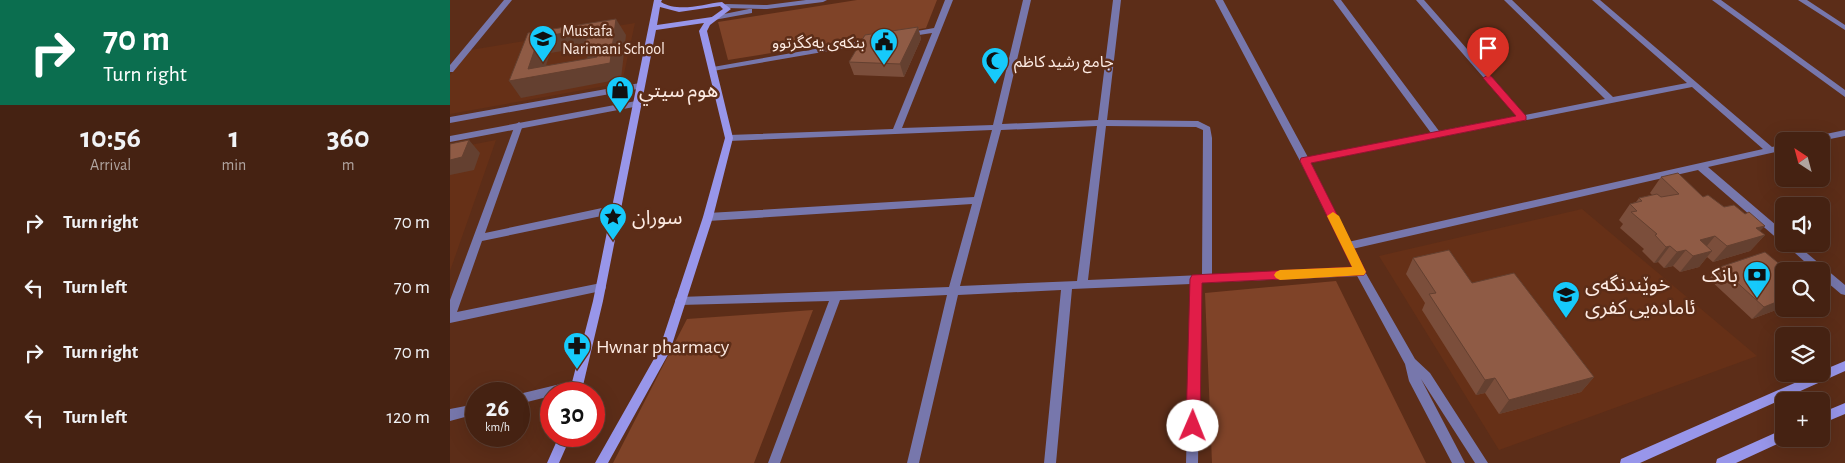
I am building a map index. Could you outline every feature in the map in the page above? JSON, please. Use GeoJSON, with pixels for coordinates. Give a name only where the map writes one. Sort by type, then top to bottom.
{"type":"FeatureCollection","features":[{"type":"Feature","properties":{"kind":"main road"},"geometry":{"type":"LineString","coordinates":[[601,463],[664,351],[708,217],[729,138],[703,31],[714,18],[724,13],[727,9],[726,6],[715,5],[684,9],[664,8],[658,1]]}},
{"type":"Feature","properties":{"kind":"main road"},"geometry":{"type":"LineString","coordinates":[[578,382],[600,286],[640,86],[659,21],[658,1]]}},
{"type":"Feature","properties":{"kind":"main road"},"geometry":{"type":"LineString","coordinates":[[659,21],[684,9]]}},
{"type":"Feature","properties":{"kind":"main road"},"geometry":{"type":"LineString","coordinates":[[659,21],[714,18]]}},
{"type":"Feature","properties":{"kind":"main road"},"geometry":{"type":"LineString","coordinates":[[1626,463],[1845,366]]}},
{"type":"Feature","properties":{"kind":"main road"},"geometry":{"type":"LineString","coordinates":[[1830,414],[1845,408]]}},
{"type":"Feature","properties":{"kind":"main road"},"geometry":{"type":"LineString","coordinates":[[1722,463],[1775,439]]}},
{"type":"Feature","properties":{"kind":"main road"},"geometry":{"type":"LineString","coordinates":[[553,463],[560,447]]}},
{"type":"Feature","properties":{"kind":"street"},"geometry":{"type":"LineString","coordinates":[[450,70],[508,0]]}},
{"type":"Feature","properties":{"kind":"street"},"geometry":{"type":"LineString","coordinates":[[714,18],[787,2],[823,0]]}},
{"type":"Feature","properties":{"kind":"street"},"geometry":{"type":"LineString","coordinates":[[896,132],[949,0]]}},
{"type":"Feature","properties":{"kind":"street"},"geometry":{"type":"LineString","coordinates":[[913,463],[953,291],[976,200],[997,128],[1027,0]]}},
{"type":"Feature","properties":{"kind":"street"},"geometry":{"type":"LineString","coordinates":[[1082,284],[1117,0]]}},
{"type":"Feature","properties":{"kind":"street"},"geometry":{"type":"LineString","coordinates":[[1219,0],[1305,161],[1360,272],[1411,363],[1415,381],[1459,463]]}},
{"type":"Feature","properties":{"kind":"street"},"geometry":{"type":"LineString","coordinates":[[1336,0],[1437,135]]}},
{"type":"Feature","properties":{"kind":"street"},"geometry":{"type":"LineString","coordinates":[[1420,0],[1523,118]]}},
{"type":"Feature","properties":{"kind":"street"},"geometry":{"type":"LineString","coordinates":[[1508,0],[1611,100]]}},
{"type":"Feature","properties":{"kind":"street"},"geometry":{"type":"LineString","coordinates":[[1596,0],[1770,150]]}},
{"type":"Feature","properties":{"kind":"street"},"geometry":{"type":"LineString","coordinates":[[1716,0],[1845,94]]}},
{"type":"Feature","properties":{"kind":"street"},"geometry":{"type":"LineString","coordinates":[[1802,0],[1845,28]]}},
{"type":"Feature","properties":{"kind":"street"},"geometry":{"type":"LineString","coordinates":[[726,6],[767,7]]}},
{"type":"Feature","properties":{"kind":"street"},"geometry":{"type":"LineString","coordinates":[[898,37],[937,30]]}},
{"type":"Feature","properties":{"kind":"street"},"geometry":{"type":"LineString","coordinates":[[713,69],[879,40]]}},
{"type":"Feature","properties":{"kind":"street"},"geometry":{"type":"LineString","coordinates":[[1305,161],[1693,84]]}},
{"type":"Feature","properties":{"kind":"street"},"geometry":{"type":"LineString","coordinates":[[450,120],[640,86]]}},
{"type":"Feature","properties":{"kind":"street"},"geometry":{"type":"LineString","coordinates":[[450,139],[636,104]]}},
{"type":"Feature","properties":{"kind":"street"},"geometry":{"type":"LineString","coordinates":[[729,138],[1102,124],[1198,124],[1207,129],[1202,278],[1192,463]]}},
{"type":"Feature","properties":{"kind":"street"},"geometry":{"type":"LineString","coordinates":[[450,317],[519,125]]}},
{"type":"Feature","properties":{"kind":"street"},"geometry":{"type":"LineString","coordinates":[[1830,136],[1845,133]]}},
{"type":"Feature","properties":{"kind":"street"},"geometry":{"type":"LineString","coordinates":[[1348,246],[1775,149]]}},
{"type":"Feature","properties":{"kind":"street"},"geometry":{"type":"LineString","coordinates":[[1700,166],[1775,230]]}},
{"type":"Feature","properties":{"kind":"street"},"geometry":{"type":"LineString","coordinates":[[708,217],[976,200]]}},
{"type":"Feature","properties":{"kind":"street"},"geometry":{"type":"LineString","coordinates":[[478,238],[616,209]]}},
{"type":"Feature","properties":{"kind":"street"},"geometry":{"type":"LineString","coordinates":[[1799,252],[1845,291]]}},
{"type":"Feature","properties":{"kind":"street"},"geometry":{"type":"LineString","coordinates":[[680,301],[836,296],[1360,272]]}},
{"type":"Feature","properties":{"kind":"street"},"geometry":{"type":"LineString","coordinates":[[1050,463],[1068,285]]}},
{"type":"Feature","properties":{"kind":"street"},"geometry":{"type":"LineString","coordinates":[[450,317],[600,286]]}},
{"type":"Feature","properties":{"kind":"street"},"geometry":{"type":"LineString","coordinates":[[774,463],[836,296]]}},
{"type":"Feature","properties":{"kind":"street"},"geometry":{"type":"LineString","coordinates":[[1411,363],[1426,377],[1482,463]]}},
{"type":"Feature","properties":{"kind":"street"},"geometry":{"type":"LineString","coordinates":[[450,415],[465,412]]}},
{"type":"Feature","properties":{"kind":"shaded area"},"geometry":{"type":"Polygon","coordinates":[[[857,0],[937,0],[926,28],[728,60],[718,22],[857,0]]]}},
{"type":"Feature","properties":{"kind":"shaded area","name":"Mustafa Narimani School"},"geometry":{"type":"Polygon","coordinates":[[[635,23],[622,83],[450,114],[450,75],[470,50],[635,23]]]}},
{"type":"Feature","properties":{"kind":"shaded area"},"geometry":{"type":"Polygon","coordinates":[[[496,140],[450,271],[450,149],[496,140]]]}},
{"type":"Feature","properties":{"kind":"shaded area","name":"خوێندنگەی ئامادەیی کفری"},"geometry":{"type":"Polygon","coordinates":[[[1582,209],[1757,356],[1499,450],[1379,256],[1582,209]]]}},
{"type":"Feature","properties":{"kind":"shaded area"},"geometry":{"type":"Polygon","coordinates":[[[1336,281],[1426,463],[1212,463],[1205,293],[1336,281]]]}},
{"type":"Feature","properties":{"kind":"shaded area"},"geometry":{"type":"Polygon","coordinates":[[[813,310],[754,463],[613,463],[687,319],[813,310]]]}},
{"type":"Feature","properties":{"kind":"building"},"geometry":{"type":"Polygon","coordinates":[[[616,19],[610,63],[509,81],[528,33],[616,19]],[[603,27],[539,37],[528,69],[597,57],[599,48],[583,51],[586,39],[600,36],[603,27]]]}},
{"type":"Feature","properties":{"kind":"building"},"geometry":{"type":"Polygon","coordinates":[[[918,27],[900,64],[849,62],[865,35],[918,27]]]}},
{"type":"Feature","properties":{"kind":"building"},"geometry":{"type":"Polygon","coordinates":[[[469,140],[462,157],[450,160],[450,144],[469,140]]]}},
{"type":"Feature","properties":{"kind":"building"},"geometry":{"type":"Polygon","coordinates":[[[1678,173],[1703,197],[1708,195],[1724,207],[1734,205],[1745,214],[1749,212],[1765,226],[1756,228],[1765,235],[1727,246],[1715,236],[1700,240],[1712,251],[1693,256],[1686,250],[1677,252],[1670,246],[1666,247],[1655,235],[1657,234],[1631,212],[1637,211],[1630,204],[1642,201],[1639,198],[1657,194],[1661,197],[1679,194],[1661,177],[1678,173]]]}},
{"type":"Feature","properties":{"kind":"building"},"geometry":{"type":"Polygon","coordinates":[[[1449,250],[1472,283],[1514,273],[1594,377],[1509,400],[1495,378],[1485,380],[1429,294],[1436,293],[1413,258],[1449,250]]]}},
{"type":"Feature","properties":{"kind":"building"},"geometry":{"type":"Polygon","coordinates":[[[1765,252],[1777,262],[1775,262],[1775,303],[1764,307],[1720,267],[1765,252]]]}},
{"type":"Feature","properties":{"kind":"slow traffic"},"geometry":{"type":"LineString","coordinates":[[1280,275],[1360,272],[1333,216]]}},
{"type":"Feature","properties":{"kind":"place","name":"Mustafa Narimani School"},"geometry":{"type":"Point","coordinates":[543,63]}},
{"type":"Feature","properties":{"kind":"place","name":"بنکەی یەکگرتوو"},"geometry":{"type":"Point","coordinates":[884,66]}},
{"type":"Feature","properties":{"kind":"place","name":"جامع رشيد كاظم"},"geometry":{"type":"Point","coordinates":[995,85]}},
{"type":"Feature","properties":{"kind":"place","name":"هوم سيتي"},"geometry":{"type":"Point","coordinates":[620,114]}},
{"type":"Feature","properties":{"kind":"place","name":"سوران"},"geometry":{"type":"Point","coordinates":[613,241]}},
{"type":"Feature","properties":{"kind":"place","name":"بانک"},"geometry":{"type":"Point","coordinates":[1757,299]}},
{"type":"Feature","properties":{"kind":"place","name":"خوێندنگەی ئامادەیی کفری"},"geometry":{"type":"Point","coordinates":[1566,319]}},
{"type":"Feature","properties":{"kind":"place","name":"Hwnar pharmacy"},"geometry":{"type":"Point","coordinates":[577,370]}},
{"type":"Feature","properties":{"kind":"route"},"geometry":{"type":"LineString","coordinates":[[1193,426],[1196,279],[1360,272],[1305,161],[1523,118],[1488,78]]}}]}
